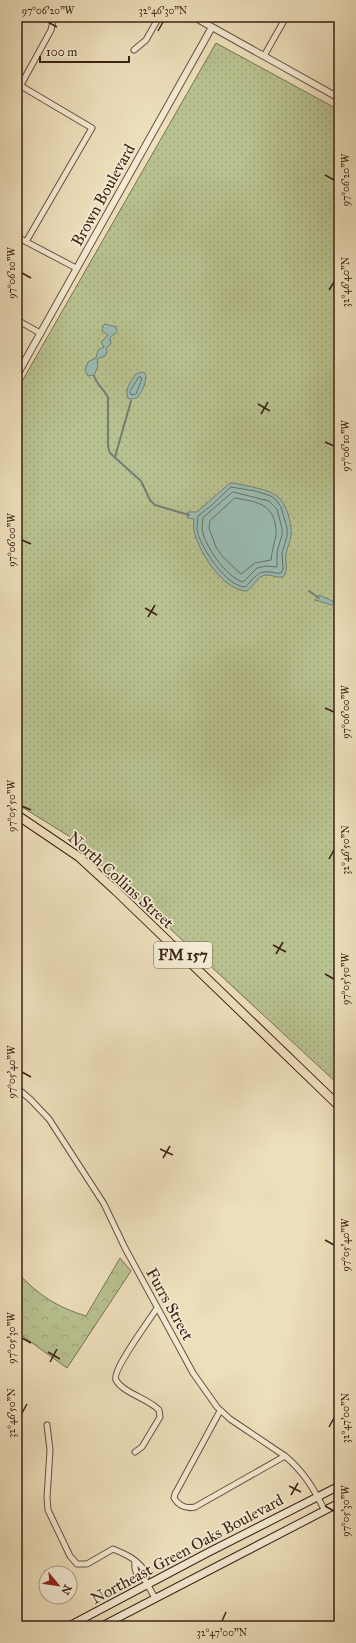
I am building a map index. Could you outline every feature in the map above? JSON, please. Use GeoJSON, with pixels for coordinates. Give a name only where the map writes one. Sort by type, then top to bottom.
{"type":"FeatureCollection","features":[{"type":"Feature","properties":{"kind":"main road","name":"North Collins Street"},"geometry":{"type":"LineString","coordinates":[[17,816],[79,857],[339,1106]]}},
{"type":"Feature","properties":{"kind":"main road","name":"Northeast Green Oaks Boulevard"},"geometry":{"type":"LineString","coordinates":[[69,1626],[146,1582],[339,1486]]}},
{"type":"Feature","properties":{"kind":"main road","name":"Northeast Green Oaks Boulevard"},"geometry":{"type":"LineString","coordinates":[[102,1626],[339,1503]]}},
{"type":"Feature","properties":{"kind":"street"},"geometry":{"type":"LineString","coordinates":[[17,92],[51,30],[54,17]]}},
{"type":"Feature","properties":{"kind":"street"},"geometry":{"type":"LineString","coordinates":[[134,50],[146,40],[159,17]]}},
{"type":"Feature","properties":{"kind":"street"},"geometry":{"type":"LineString","coordinates":[[194,17],[339,98]]}},
{"type":"Feature","properties":{"kind":"street"},"geometry":{"type":"LineString","coordinates":[[264,56],[286,17]]}},
{"type":"Feature","properties":{"kind":"street","name":"Brown Boulevard"},"geometry":{"type":"LineString","coordinates":[[17,375],[212,27]]}},
{"type":"Feature","properties":{"kind":"street"},"geometry":{"type":"LineString","coordinates":[[21,86],[92,128],[26,240]]}},
{"type":"Feature","properties":{"kind":"street"},"geometry":{"type":"LineString","coordinates":[[17,236],[76,268]]}},
{"type":"Feature","properties":{"kind":"street"},"geometry":{"type":"LineString","coordinates":[[17,320],[40,334]]}},
{"type":"Feature","properties":{"kind":"street","name":"Furrs Street"},"geometry":{"type":"LineString","coordinates":[[17,1088],[49,1119],[104,1204],[125,1248],[193,1372],[220,1411],[286,1456],[310,1482],[325,1511]]}},
{"type":"Feature","properties":{"kind":"street"},"geometry":{"type":"LineString","coordinates":[[135,1452],[142,1447],[160,1417],[159,1410],[124,1388],[116,1380],[115,1375],[128,1351],[158,1308]]}},
{"type":"Feature","properties":{"kind":"street"},"geometry":{"type":"LineString","coordinates":[[220,1411],[175,1494],[174,1498],[181,1505],[192,1508],[286,1456]]}},
{"type":"Feature","properties":{"kind":"street"},"geometry":{"type":"LineString","coordinates":[[47,1425],[50,1450],[47,1498],[48,1510],[70,1556],[77,1564],[87,1564],[113,1549],[126,1554],[140,1563],[147,1574],[146,1582]]}},
{"type":"Feature","properties":{"kind":"street"},"geometry":{"type":"LineString","coordinates":[[135,1561],[134,1570],[140,1578],[146,1582],[155,1598]]}},
{"type":"Feature","properties":{"kind":"green space"},"geometry":{"type":"Polygon","coordinates":[[[216,43],[339,110],[339,1085],[72,838],[17,804],[17,390],[216,43]]]}},
{"type":"Feature","properties":{"kind":"green space"},"geometry":{"type":"Polygon","coordinates":[[[120,1258],[131,1271],[67,1368],[17,1332],[17,1272],[40,1294],[66,1309],[86,1316],[120,1258]]]}},
{"type":"Feature","properties":{"kind":"water"},"geometry":{"type":"Polygon","coordinates":[[[105,324],[116,327],[117,331],[110,338],[111,344],[106,348],[107,352],[105,356],[97,359],[98,366],[94,375],[88,376],[85,370],[88,362],[96,358],[98,350],[104,347],[101,342],[108,335],[102,331],[105,324]]]}},
{"type":"Feature","properties":{"kind":"water"},"geometry":{"type":"Polygon","coordinates":[[[142,372],[145,373],[146,376],[143,389],[137,398],[130,399],[127,395],[129,386],[136,374],[142,372]]]}},
{"type":"Feature","properties":{"kind":"water"},"geometry":{"type":"Polygon","coordinates":[[[230,483],[268,491],[278,497],[285,507],[291,525],[291,536],[286,554],[286,569],[283,577],[269,575],[261,577],[247,591],[229,585],[213,569],[197,540],[194,530],[194,519],[187,518],[188,512],[197,512],[230,483]]]}},
{"type":"Feature","properties":{"kind":"water"},"geometry":{"type":"Polygon","coordinates":[[[319,595],[339,604],[339,607],[315,600],[319,595]]]}},
{"type":"Feature","properties":{"kind":"waterway"},"geometry":{"type":"LineString","coordinates":[[94,376],[108,398],[108,446],[110,453],[141,481],[150,500],[155,505],[189,515]]}},
{"type":"Feature","properties":{"kind":"waterway"},"geometry":{"type":"LineString","coordinates":[[115,457],[131,401]]}},
{"type":"Feature","properties":{"kind":"waterway"},"geometry":{"type":"LineString","coordinates":[[309,591],[319,598]]}}]}
